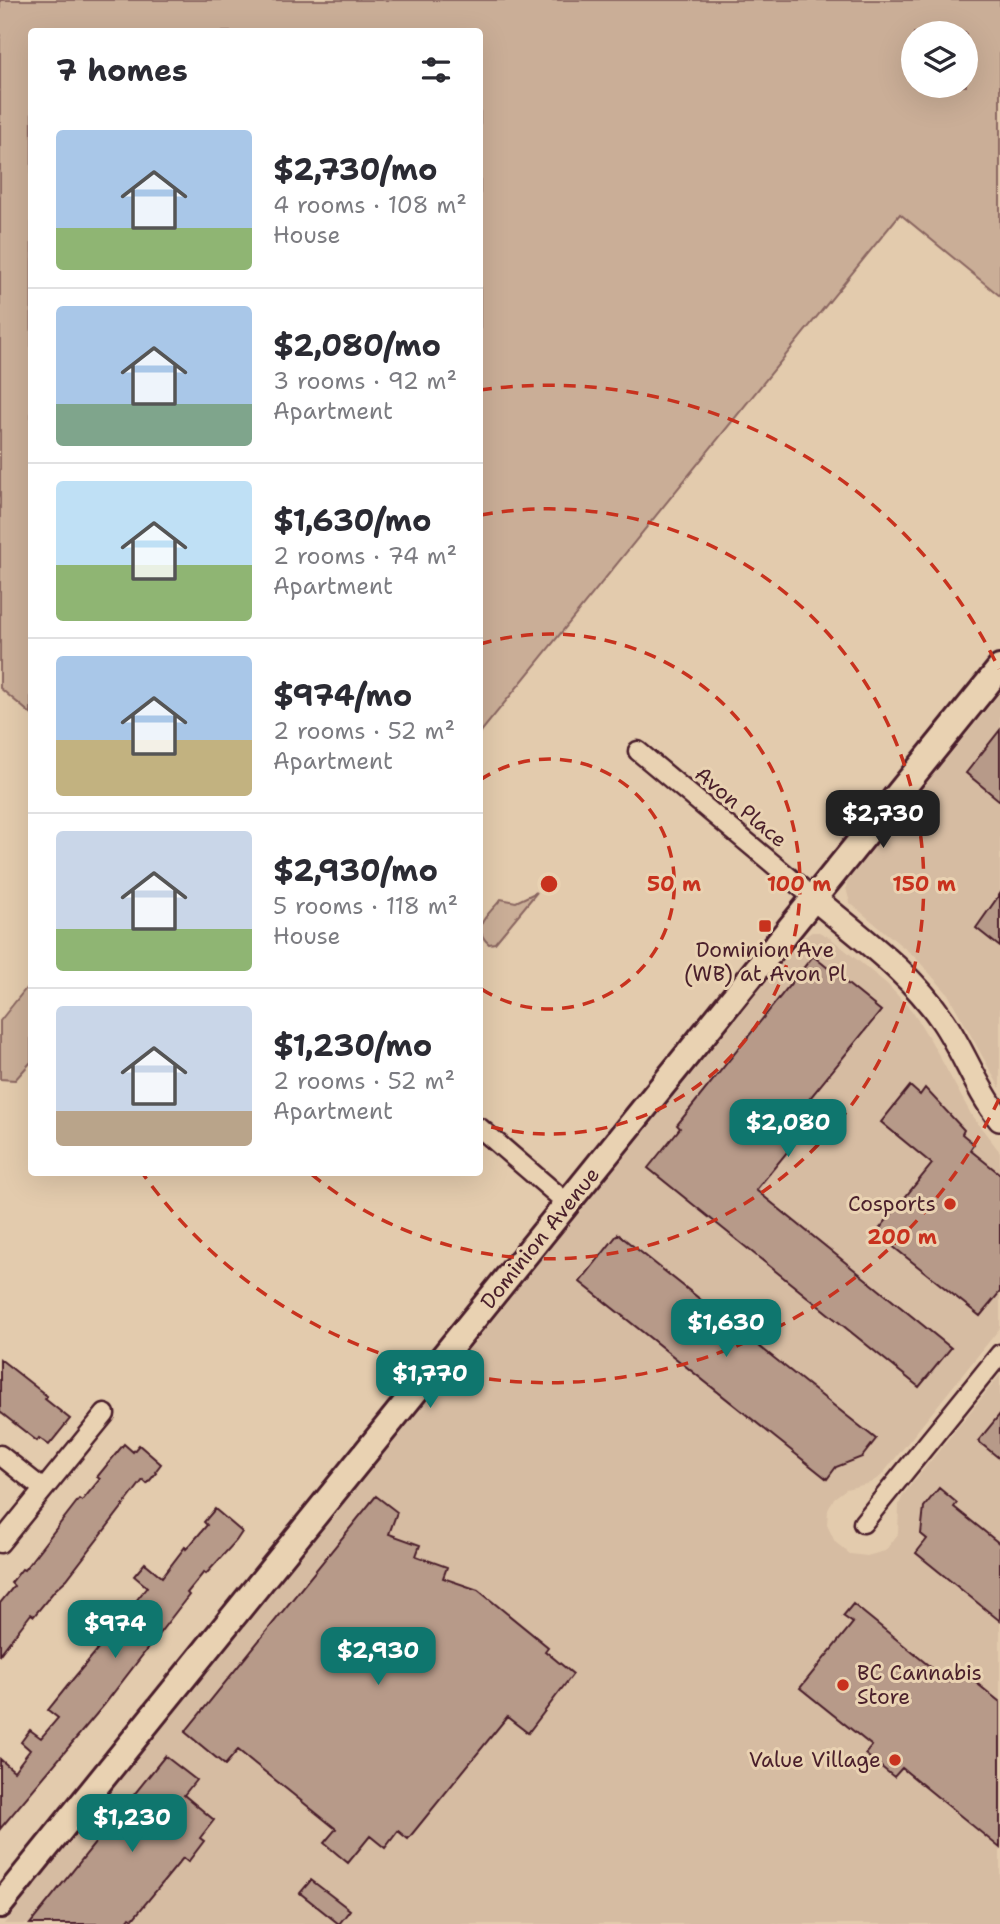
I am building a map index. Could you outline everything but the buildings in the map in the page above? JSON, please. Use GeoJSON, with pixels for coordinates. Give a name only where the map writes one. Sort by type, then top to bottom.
{"type":"FeatureCollection","features":[{"type":"Feature","properties":{"kind":"main road","name":"Dominion Avenue"},"geometry":{"type":"LineString","coordinates":[[0,1905],[1000,668]]}},
{"type":"Feature","properties":{"kind":"street","name":"Avon Place"},"geometry":{"type":"LineString","coordinates":[[638,751],[814,899]]}},
{"type":"Feature","properties":{"kind":"street"},"geometry":{"type":"LineString","coordinates":[[814,899],[882,955],[923,995],[944,1022],[1000,1119]]}},
{"type":"Feature","properties":{"kind":"street"},"geometry":{"type":"LineString","coordinates":[[483,1131],[568,1204]]}},
{"type":"Feature","properties":{"kind":"street"},"geometry":{"type":"LineString","coordinates":[[863,1523],[1000,1354]]}},
{"type":"Feature","properties":{"kind":"street"},"geometry":{"type":"LineString","coordinates":[[0,1543],[104,1414]]}},
{"type":"Feature","properties":{"kind":"street"},"geometry":{"type":"LineString","coordinates":[[0,1455],[43,1489]]}},
{"type":"Feature","properties":{"kind":"shaded area"},"geometry":{"type":"Polygon","coordinates":[[[0,0],[1000,0],[1000,296],[900,214],[483,729],[483,28],[28,28],[28,711],[0,688],[0,0]]]}},
{"type":"Feature","properties":{"kind":"shaded area"},"geometry":{"type":"Polygon","coordinates":[[[1000,693],[1000,1088],[948,994],[915,957],[850,903],[846,888],[847,882],[1000,693]]]}},
{"type":"Feature","properties":{"kind":"shaded area"},"geometry":{"type":"Polygon","coordinates":[[[537,892],[495,943],[489,944],[483,938],[483,921],[501,899],[516,902],[537,892]]]}},
{"type":"Feature","properties":{"kind":"shaded area"},"geometry":{"type":"Polygon","coordinates":[[[812,932],[829,937],[887,984],[912,1011],[972,1116],[1000,1152],[1000,1328],[881,1476],[870,1483],[846,1489],[834,1498],[828,1510],[827,1525],[835,1542],[850,1554],[867,1556],[885,1551],[898,1534],[899,1505],[903,1495],[1000,1375],[1000,1924],[4,1924],[801,939],[812,932]]]}},
{"type":"Feature","properties":{"kind":"shaded area"},"geometry":{"type":"Polygon","coordinates":[[[28,986],[28,1065],[15,1080],[0,1079],[0,1021],[28,986]]]}},
{"type":"Feature","properties":{"kind":"place","name":"Dominion Ave (WB) at Avon Pl"},"geometry":{"type":"Point","coordinates":[765,926]}},
{"type":"Feature","properties":{"kind":"place","name":"Cosports"},"geometry":{"type":"Point","coordinates":[950,1204]}},
{"type":"Feature","properties":{"kind":"place","name":"BC Cannabis Store"},"geometry":{"type":"Point","coordinates":[843,1685]}},
{"type":"Feature","properties":{"kind":"place","name":"Value Village"},"geometry":{"type":"Point","coordinates":[895,1760]}}]}
